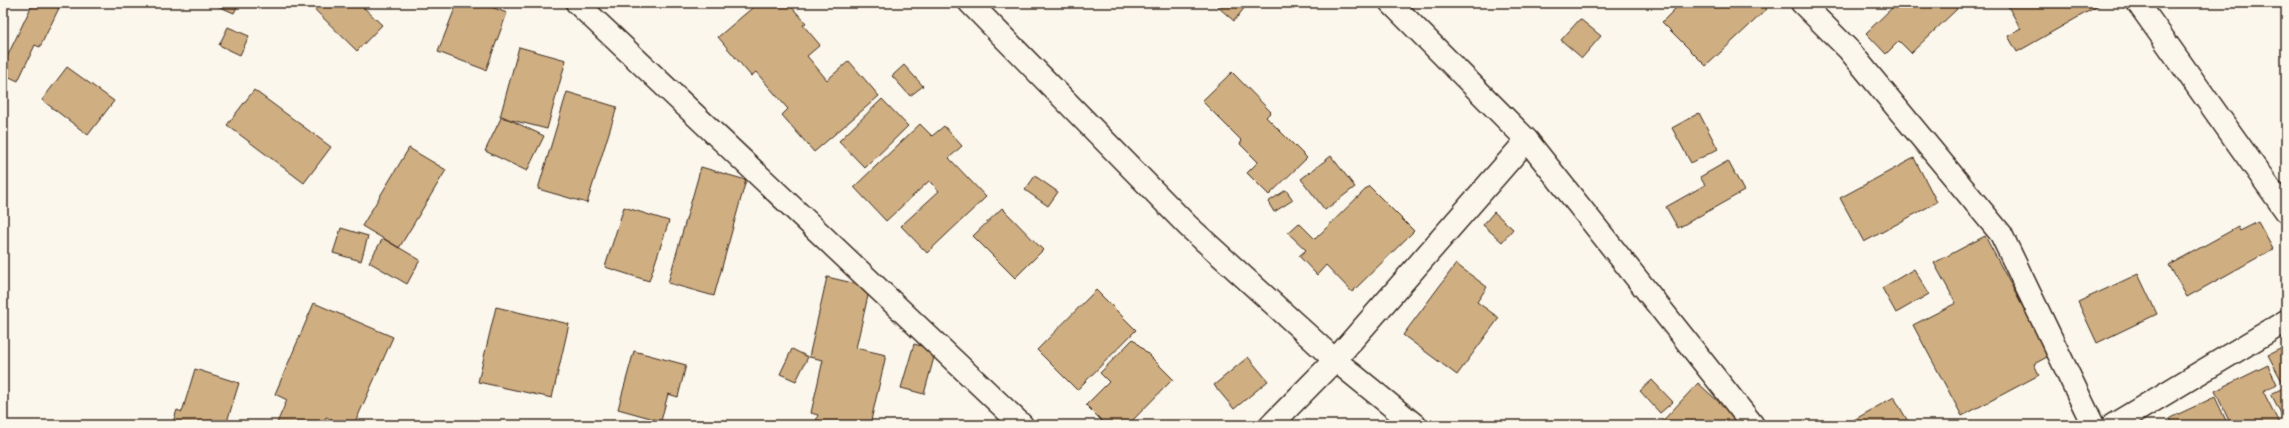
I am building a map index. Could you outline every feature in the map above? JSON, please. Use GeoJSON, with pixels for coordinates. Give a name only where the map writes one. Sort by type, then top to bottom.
{"type":"FeatureCollection","features":[{"type":"Feature","properties":{"kind":"street"},"geometry":{"type":"LineString","coordinates":[[577,3],[1022,425]]}},
{"type":"Feature","properties":{"kind":"street"},"geometry":{"type":"LineString","coordinates":[[970,3],[1188,226],[1336,360],[1414,425]]}},
{"type":"Feature","properties":{"kind":"street"},"geometry":{"type":"LineString","coordinates":[[1391,3],[1527,140],[1753,425]]}},
{"type":"Feature","properties":{"kind":"street"},"geometry":{"type":"LineString","coordinates":[[1802,3],[1849,50],[2001,234],[2092,425]]}},
{"type":"Feature","properties":{"kind":"street"},"geometry":{"type":"LineString","coordinates":[[2138,3],[2286,211]]}},
{"type":"Feature","properties":{"kind":"street"},"geometry":{"type":"LineString","coordinates":[[1271,425],[1336,360],[1527,140]]}},
{"type":"Feature","properties":{"kind":"street"},"geometry":{"type":"LineString","coordinates":[[2113,425],[2286,321]]}},
{"type":"Feature","properties":{"kind":"building"},"geometry":{"type":"Polygon","coordinates":[[[33,3],[47,3],[59,8],[40,47],[35,45],[18,81],[3,74],[3,65],[33,3]]]}},
{"type":"Feature","properties":{"kind":"building"},"geometry":{"type":"Polygon","coordinates":[[[211,3],[239,3],[234,13],[211,3]]]}},
{"type":"Feature","properties":{"kind":"building"},"geometry":{"type":"Polygon","coordinates":[[[308,3],[359,3],[382,25],[357,51],[308,3]]]}},
{"type":"Feature","properties":{"kind":"building"},"geometry":{"type":"Polygon","coordinates":[[[457,3],[481,3],[507,13],[486,70],[438,52],[457,3]]]}},
{"type":"Feature","properties":{"kind":"building"},"geometry":{"type":"Polygon","coordinates":[[[758,3],[788,3],[806,23],[803,25],[820,45],[807,56],[827,80],[849,61],[879,96],[814,152],[782,115],[788,109],[756,72],[751,76],[718,37],[758,3]]]}},
{"type":"Feature","properties":{"kind":"building"},"geometry":{"type":"Polygon","coordinates":[[[1221,3],[1241,3],[1245,7],[1234,21],[1218,7],[1221,3]]]}},
{"type":"Feature","properties":{"kind":"building"},"geometry":{"type":"Polygon","coordinates":[[[1679,3],[1761,3],[1767,9],[1706,66],[1662,22],[1680,4],[1679,3]]]}},
{"type":"Feature","properties":{"kind":"building"},"geometry":{"type":"Polygon","coordinates":[[[1897,3],[1951,3],[1957,9],[1911,53],[1899,41],[1886,54],[1866,33],[1897,3]]]}},
{"type":"Feature","properties":{"kind":"building"},"geometry":{"type":"Polygon","coordinates":[[[2006,3],[2103,3],[2017,52],[2008,36],[2021,29],[2006,3]]]}},
{"type":"Feature","properties":{"kind":"building"},"geometry":{"type":"Polygon","coordinates":[[[1580,19],[1601,36],[1582,58],[1561,40],[1580,19]]]}},
{"type":"Feature","properties":{"kind":"building"},"geometry":{"type":"Polygon","coordinates":[[[228,27],[249,36],[240,55],[219,45],[228,27]]]}},
{"type":"Feature","properties":{"kind":"building"},"geometry":{"type":"Polygon","coordinates":[[[519,47],[566,60],[547,129],[500,117],[519,47]]]}},
{"type":"Feature","properties":{"kind":"building"},"geometry":{"type":"Polygon","coordinates":[[[904,65],[923,86],[910,96],[892,76],[904,65]]]}},
{"type":"Feature","properties":{"kind":"building"},"geometry":{"type":"Polygon","coordinates":[[[67,67],[114,101],[88,135],[42,100],[67,67]]]}},
{"type":"Feature","properties":{"kind":"building"},"geometry":{"type":"Polygon","coordinates":[[[1232,72],[1271,112],[1266,117],[1307,158],[1269,195],[1247,173],[1258,162],[1240,144],[1242,141],[1202,101],[1232,72]]]}},
{"type":"Feature","properties":{"kind":"building"},"geometry":{"type":"Polygon","coordinates":[[[254,90],[331,147],[304,183],[227,125],[254,90]]]}},
{"type":"Feature","properties":{"kind":"building"},"geometry":{"type":"Polygon","coordinates":[[[567,92],[617,107],[587,203],[538,189],[567,92]]]}},
{"type":"Feature","properties":{"kind":"building"},"geometry":{"type":"Polygon","coordinates":[[[882,99],[908,126],[865,168],[839,141],[882,99]]]}},
{"type":"Feature","properties":{"kind":"building"},"geometry":{"type":"Polygon","coordinates":[[[1699,113],[1718,149],[1691,163],[1672,128],[1699,113]]]}},
{"type":"Feature","properties":{"kind":"building"},"geometry":{"type":"Polygon","coordinates":[[[502,116],[544,136],[527,171],[485,151],[502,116]]]}},
{"type":"Feature","properties":{"kind":"building"},"geometry":{"type":"Polygon","coordinates":[[[920,124],[932,136],[944,126],[962,146],[949,158],[986,197],[927,253],[901,226],[939,191],[929,181],[886,221],[854,187],[920,124]]]}},
{"type":"Feature","properties":{"kind":"building"},"geometry":{"type":"Polygon","coordinates":[[[409,148],[446,170],[399,248],[362,226],[409,148]]]}},
{"type":"Feature","properties":{"kind":"building"},"geometry":{"type":"Polygon","coordinates":[[[1331,156],[1355,187],[1325,210],[1301,179],[1331,156]]]}},
{"type":"Feature","properties":{"kind":"building"},"geometry":{"type":"Polygon","coordinates":[[[1914,158],[1937,202],[1864,242],[1840,198],[1914,158]]]}},
{"type":"Feature","properties":{"kind":"building"},"geometry":{"type":"Polygon","coordinates":[[[1728,161],[1744,191],[1678,228],[1666,207],[1705,185],[1700,177],[1728,161]]]}},
{"type":"Feature","properties":{"kind":"building"},"geometry":{"type":"Polygon","coordinates":[[[701,167],[746,180],[714,296],[668,283],[701,167]]]}},
{"type":"Feature","properties":{"kind":"building"},"geometry":{"type":"Polygon","coordinates":[[[1035,176],[1058,192],[1048,206],[1025,190],[1035,176]]]}},
{"type":"Feature","properties":{"kind":"building"},"geometry":{"type":"Polygon","coordinates":[[[1369,186],[1414,231],[1352,292],[1326,265],[1317,275],[1299,256],[1306,250],[1288,233],[1299,223],[1315,239],[1369,186]]]}},
{"type":"Feature","properties":{"kind":"building"},"geometry":{"type":"Polygon","coordinates":[[[1286,190],[1293,200],[1274,212],[1268,202],[1286,190]]]}},
{"type":"Feature","properties":{"kind":"building"},"geometry":{"type":"Polygon","coordinates":[[[624,207],[669,221],[649,281],[605,267],[624,207]]]}},
{"type":"Feature","properties":{"kind":"building"},"geometry":{"type":"Polygon","coordinates":[[[1002,208],[1043,250],[1015,278],[973,236],[1002,208]]]}},
{"type":"Feature","properties":{"kind":"building"},"geometry":{"type":"Polygon","coordinates":[[[1494,212],[1513,229],[1502,242],[1483,225],[1494,212]]]}},
{"type":"Feature","properties":{"kind":"building"},"geometry":{"type":"Polygon","coordinates":[[[2258,222],[2273,249],[2187,297],[2169,265],[2238,227],[2240,231],[2258,222]]]}},
{"type":"Feature","properties":{"kind":"building"},"geometry":{"type":"Polygon","coordinates":[[[341,228],[368,236],[361,261],[333,253],[341,228]]]}},
{"type":"Feature","properties":{"kind":"building"},"geometry":{"type":"Polygon","coordinates":[[[1985,236],[2049,356],[2034,364],[2039,375],[1962,416],[1913,325],[1956,303],[1934,263],[1985,236]]]}},
{"type":"Feature","properties":{"kind":"building"},"geometry":{"type":"Polygon","coordinates":[[[383,238],[420,260],[407,284],[369,262],[383,238]]]}},
{"type":"Feature","properties":{"kind":"building"},"geometry":{"type":"Polygon","coordinates":[[[1456,264],[1487,287],[1477,302],[1499,318],[1457,375],[1403,335],[1456,264]]]}},
{"type":"Feature","properties":{"kind":"building"},"geometry":{"type":"Polygon","coordinates":[[[1914,269],[1929,294],[1896,313],[1882,288],[1914,269]]]}},
{"type":"Feature","properties":{"kind":"building"},"geometry":{"type":"Polygon","coordinates":[[[2138,274],[2157,314],[2097,343],[2078,302],[2138,274]]]}},
{"type":"Feature","properties":{"kind":"building"},"geometry":{"type":"Polygon","coordinates":[[[827,277],[870,287],[856,348],[886,355],[870,425],[815,425],[818,415],[811,413],[823,360],[809,357],[827,277]]]}},
{"type":"Feature","properties":{"kind":"building"},"geometry":{"type":"Polygon","coordinates":[[[1096,290],[1136,330],[1077,390],[1037,350],[1096,290]]]}},
{"type":"Feature","properties":{"kind":"building"},"geometry":{"type":"Polygon","coordinates":[[[314,303],[393,337],[354,425],[344,425],[326,417],[323,425],[276,425],[287,400],[275,394],[314,303]]]}},
{"type":"Feature","properties":{"kind":"building"},"geometry":{"type":"Polygon","coordinates":[[[496,307],[569,324],[552,398],[478,382],[496,307]]]}},
{"type":"Feature","properties":{"kind":"building"},"geometry":{"type":"Polygon","coordinates":[[[1133,339],[1173,379],[1128,425],[1106,425],[1086,405],[1109,382],[1100,373],[1133,339]]]}},
{"type":"Feature","properties":{"kind":"building"},"geometry":{"type":"Polygon","coordinates":[[[914,344],[936,350],[924,394],[901,388],[914,344]]]}},
{"type":"Feature","properties":{"kind":"building"},"geometry":{"type":"Polygon","coordinates":[[[2286,346],[2286,423],[2271,394],[2285,387],[2268,355],[2286,346]]]}},
{"type":"Feature","properties":{"kind":"building"},"geometry":{"type":"Polygon","coordinates":[[[792,349],[808,357],[796,381],[780,374],[792,349]]]}},
{"type":"Feature","properties":{"kind":"building"},"geometry":{"type":"Polygon","coordinates":[[[634,351],[686,365],[678,397],[668,394],[661,421],[618,409],[634,351]]]}},
{"type":"Feature","properties":{"kind":"building"},"geometry":{"type":"Polygon","coordinates":[[[1248,357],[1268,381],[1234,409],[1214,385],[1248,357]]]}},
{"type":"Feature","properties":{"kind":"building"},"geometry":{"type":"Polygon","coordinates":[[[2268,365],[2277,384],[2263,391],[2280,425],[2231,425],[2215,391],[2268,365]]]}},
{"type":"Feature","properties":{"kind":"building"},"geometry":{"type":"Polygon","coordinates":[[[195,369],[239,383],[226,425],[172,425],[177,410],[182,412],[195,369]]]}},
{"type":"Feature","properties":{"kind":"building"},"geometry":{"type":"Polygon","coordinates":[[[1652,380],[1673,402],[1660,413],[1640,391],[1652,380]]]}},
{"type":"Feature","properties":{"kind":"building"},"geometry":{"type":"Polygon","coordinates":[[[1698,383],[1744,425],[1659,425],[1698,383]]]}},
{"type":"Feature","properties":{"kind":"building"},"geometry":{"type":"Polygon","coordinates":[[[1894,397],[1910,425],[1845,425],[1894,397]]]}},
{"type":"Feature","properties":{"kind":"building"},"geometry":{"type":"Polygon","coordinates":[[[2215,397],[2228,425],[2173,425],[2170,418],[2215,397]]]}}]}
